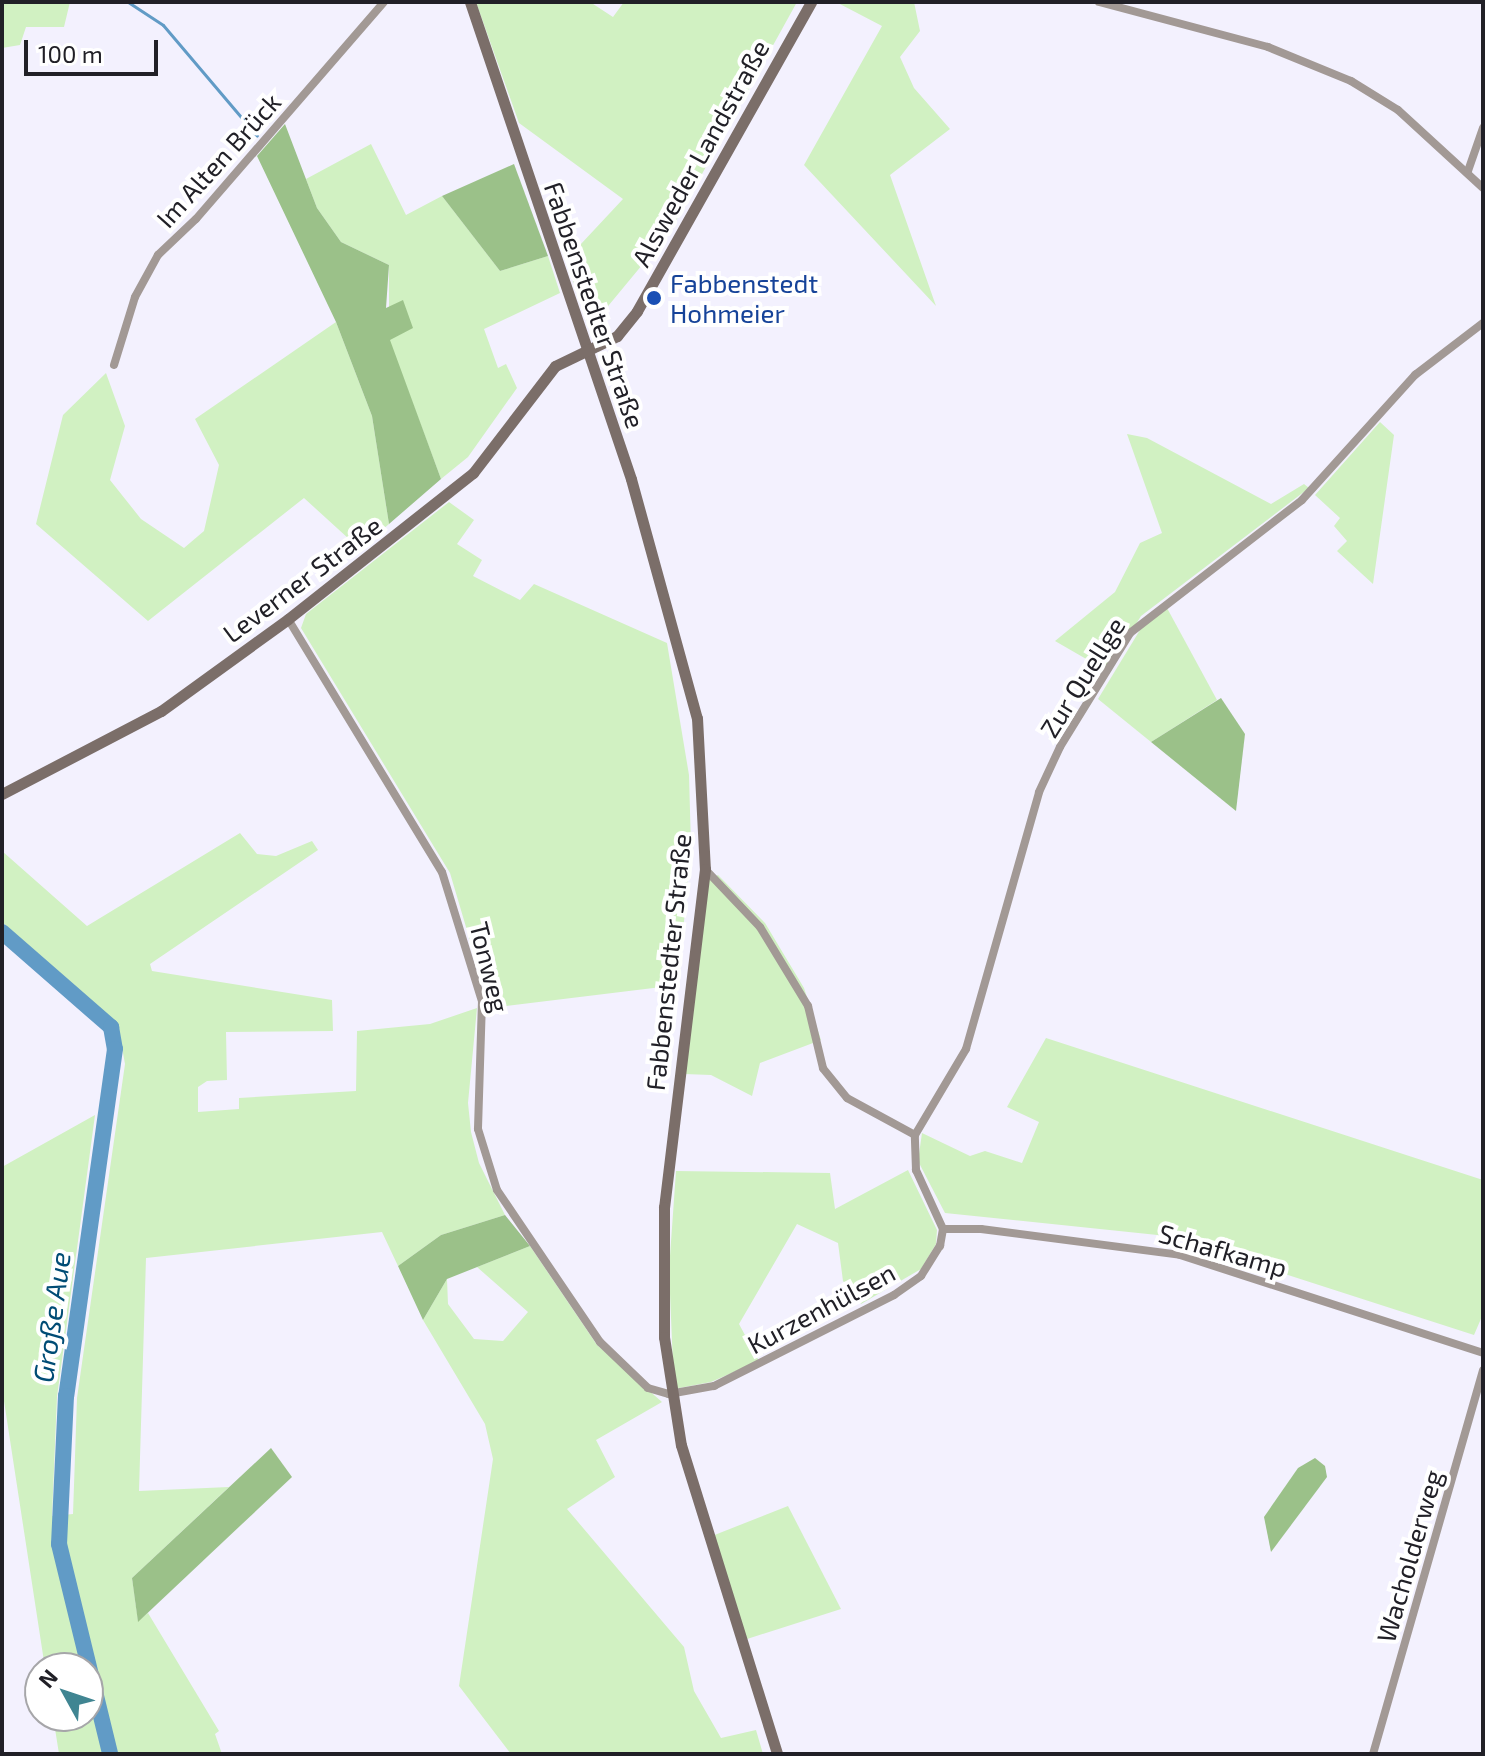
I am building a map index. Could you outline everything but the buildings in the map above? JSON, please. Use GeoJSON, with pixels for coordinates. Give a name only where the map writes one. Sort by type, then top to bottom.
{"type":"FeatureCollection","features":[{"type":"Feature","properties":{"kind":"street","name":"Im Alten Brück"},"geometry":{"type":"LineString","coordinates":[[114,365],[147,271],[384,2]]}},
{"type":"Feature","properties":{"kind":"street","name":"Fabbenstedter Straße"},"geometry":{"type":"LineString","coordinates":[[470,2],[587,350],[682,648],[697,718],[705,869],[664,1207],[660,1276],[669,1394],[697,1502],[777,1754]]}},
{"type":"Feature","properties":{"kind":"street","name":"Alsweder Landstraße"},"geometry":{"type":"LineString","coordinates":[[587,350],[617,336],[637,311],[811,2]]}},
{"type":"Feature","properties":{"kind":"street"},"geometry":{"type":"LineString","coordinates":[[1099,2],[1268,47],[1351,81],[1398,110],[1483,188]]}},
{"type":"Feature","properties":{"kind":"street"},"geometry":{"type":"LineString","coordinates":[[1468,171],[1483,128]]}},
{"type":"Feature","properties":{"kind":"street","name":"Zur Quellge"},"geometry":{"type":"LineString","coordinates":[[915,1135],[966,1049],[1039,792],[1060,747],[1130,633],[1302,500],[1415,375],[1483,323]]}},
{"type":"Feature","properties":{"kind":"street","name":"Leverner Straße"},"geometry":{"type":"LineString","coordinates":[[2,794],[161,711],[288,619],[473,473],[544,376],[587,350]]}},
{"type":"Feature","properties":{"kind":"street","name":"Tonweg"},"geometry":{"type":"LineString","coordinates":[[288,619],[446,884],[482,1001],[478,1129],[497,1190],[600,1342],[648,1388],[669,1394]]}},
{"type":"Feature","properties":{"kind":"street"},"geometry":{"type":"LineString","coordinates":[[705,869],[760,927],[808,1006],[823,1068],[847,1098],[915,1135],[916,1170],[943,1229]]}},
{"type":"Feature","properties":{"kind":"street","name":"Kurzenhülsen"},"geometry":{"type":"LineString","coordinates":[[669,1394],[714,1386],[894,1295],[921,1276],[940,1246],[943,1229]]}},
{"type":"Feature","properties":{"kind":"street","name":"Schafkamp"},"geometry":{"type":"LineString","coordinates":[[943,1229],[981,1229],[1180,1255],[1483,1353]]}},
{"type":"Feature","properties":{"kind":"street","name":"Wacholderweg"},"geometry":{"type":"LineString","coordinates":[[1373,1752],[1483,1370]]}},
{"type":"Feature","properties":{"kind":"street"},"geometry":{"type":"LineString","coordinates":[[1373,1752],[1386,1754]]}},
{"type":"Feature","properties":{"kind":"green space"},"geometry":{"type":"Polygon","coordinates":[[[2,2],[70,2],[64,27],[26,27],[20,45],[2,48],[2,2]]]}},
{"type":"Feature","properties":{"kind":"green space"},"geometry":{"type":"Polygon","coordinates":[[[476,2],[590,2],[613,17],[624,2],[797,2],[671,230],[604,311],[587,322],[566,260],[623,199],[519,123],[476,2]]]}},
{"type":"Feature","properties":{"kind":"green space"},"geometry":{"type":"Polygon","coordinates":[[[836,2],[914,2],[920,31],[900,57],[914,88],[950,129],[890,175],[936,306],[804,165],[882,26],[836,2]]]}},
{"type":"Feature","properties":{"kind":"green space"},"geometry":{"type":"Polygon","coordinates":[[[285,124],[317,208],[341,242],[389,265],[386,308],[403,300],[413,328],[390,340],[441,479],[389,524],[372,416],[336,322],[257,156],[285,124]]]}},
{"type":"Feature","properties":{"kind":"green space"},"geometry":{"type":"Polygon","coordinates":[[[371,144],[406,215],[442,196],[500,271],[548,256],[560,293],[484,329],[498,368],[506,364],[517,388],[468,457],[441,479],[389,340],[389,265],[341,242],[317,208],[306,179],[371,144]]]}},
{"type":"Feature","properties":{"kind":"green space"},"geometry":{"type":"Polygon","coordinates":[[[514,164],[548,256],[500,271],[442,196],[514,164]]]}},
{"type":"Feature","properties":{"kind":"green space"},"geometry":{"type":"Polygon","coordinates":[[[336,322],[372,416],[389,524],[360,549],[304,498],[148,621],[36,524],[63,415],[106,373],[125,426],[110,480],[141,519],[184,548],[204,531],[219,465],[195,419],[336,322]]]}},
{"type":"Feature","properties":{"kind":"green space"},"geometry":{"type":"Polygon","coordinates":[[[1380,422],[1394,435],[1373,584],[1337,551],[1347,541],[1334,526],[1340,518],[1315,495],[1380,422]]]}},
{"type":"Feature","properties":{"kind":"green space"},"geometry":{"type":"Polygon","coordinates":[[[1127,434],[1147,438],[1271,504],[1304,484],[1309,488],[1141,616],[1107,671],[1055,641],[1115,592],[1140,543],[1162,533],[1127,434]]]}},
{"type":"Feature","properties":{"kind":"green space"},"geometry":{"type":"Polygon","coordinates":[[[449,502],[474,520],[457,544],[482,560],[473,576],[520,600],[534,584],[667,643],[689,775],[691,847],[678,985],[490,1008],[450,873],[301,628],[306,614],[449,502]]]}},
{"type":"Feature","properties":{"kind":"green space"},"geometry":{"type":"Polygon","coordinates":[[[1167,608],[1217,700],[1151,742],[1098,699],[1143,625],[1167,608]]]}},
{"type":"Feature","properties":{"kind":"green space"},"geometry":{"type":"Polygon","coordinates":[[[1221,698],[1245,734],[1236,811],[1151,742],[1221,698]]]}},
{"type":"Feature","properties":{"kind":"green space"},"geometry":{"type":"Polygon","coordinates":[[[240,833],[257,854],[276,856],[312,841],[318,850],[150,964],[152,971],[332,1000],[333,1031],[226,1032],[227,1080],[207,1081],[198,1087],[198,1112],[239,1109],[239,1098],[356,1091],[357,1031],[430,1024],[477,1008],[468,1103],[471,1132],[479,1163],[505,1215],[441,1235],[398,1266],[382,1232],[146,1258],[139,1491],[229,1487],[132,1578],[138,1621],[148,1613],[219,1731],[215,1734],[222,1754],[59,1754],[56,1732],[104,1732],[104,1652],[43,1652],[2,1388],[2,1167],[95,1115],[57,1397],[52,1516],[73,1514],[77,1398],[125,1064],[121,1042],[98,1006],[2,922],[2,851],[87,926],[240,833]]]}},
{"type":"Feature","properties":{"kind":"green space"},"geometry":{"type":"Polygon","coordinates":[[[718,875],[765,923],[804,988],[821,1040],[760,1063],[752,1096],[711,1075],[684,1074],[708,880],[718,875]]]}},
{"type":"Feature","properties":{"kind":"green space"},"geometry":{"type":"Polygon","coordinates":[[[1046,1038],[1483,1180],[1483,1314],[1474,1335],[1167,1236],[945,1213],[918,1161],[922,1133],[970,1156],[985,1151],[1022,1163],[1039,1122],[1007,1107],[1046,1038]]]}},
{"type":"Feature","properties":{"kind":"green space"},"geometry":{"type":"Polygon","coordinates":[[[908,1170],[937,1230],[936,1244],[921,1269],[861,1304],[843,1281],[838,1243],[797,1224],[739,1324],[759,1361],[711,1382],[674,1389],[669,1270],[676,1171],[830,1173],[835,1209],[908,1170]]]}},
{"type":"Feature","properties":{"kind":"green space"},"geometry":{"type":"Polygon","coordinates":[[[505,1215],[530,1246],[447,1279],[423,1320],[398,1266],[441,1235],[505,1215]]]}},
{"type":"Feature","properties":{"kind":"green space"},"geometry":{"type":"Polygon","coordinates":[[[530,1246],[597,1345],[662,1402],[596,1440],[615,1477],[567,1509],[684,1647],[694,1691],[721,1738],[756,1730],[763,1754],[511,1754],[459,1686],[493,1459],[485,1424],[423,1320],[447,1279],[448,1304],[474,1339],[503,1341],[528,1312],[477,1267],[530,1246]]]}},
{"type":"Feature","properties":{"kind":"green space"},"geometry":{"type":"Polygon","coordinates":[[[271,1448],[292,1477],[138,1622],[132,1578],[271,1448]]]}},
{"type":"Feature","properties":{"kind":"green space"},"geometry":{"type":"Polygon","coordinates":[[[1315,1458],[1325,1466],[1327,1477],[1271,1552],[1264,1517],[1298,1468],[1315,1458]]]}},
{"type":"Feature","properties":{"kind":"green space"},"geometry":{"type":"Polygon","coordinates":[[[788,1506],[841,1609],[744,1640],[712,1536],[788,1506]]]}},
{"type":"Feature","properties":{"kind":"waterway"},"geometry":{"type":"LineString","coordinates":[[128,2],[163,25],[257,136]]}},
{"type":"Feature","properties":{"kind":"waterway","name":"Große Aue"},"geometry":{"type":"LineString","coordinates":[[2,932],[111,1027],[115,1049],[66,1396],[59,1544],[110,1754]]}},
{"type":"Feature","properties":{"kind":"place","name":"Fabbenstedt Hohmeier"},"geometry":{"type":"Point","coordinates":[654,298]}}]}
